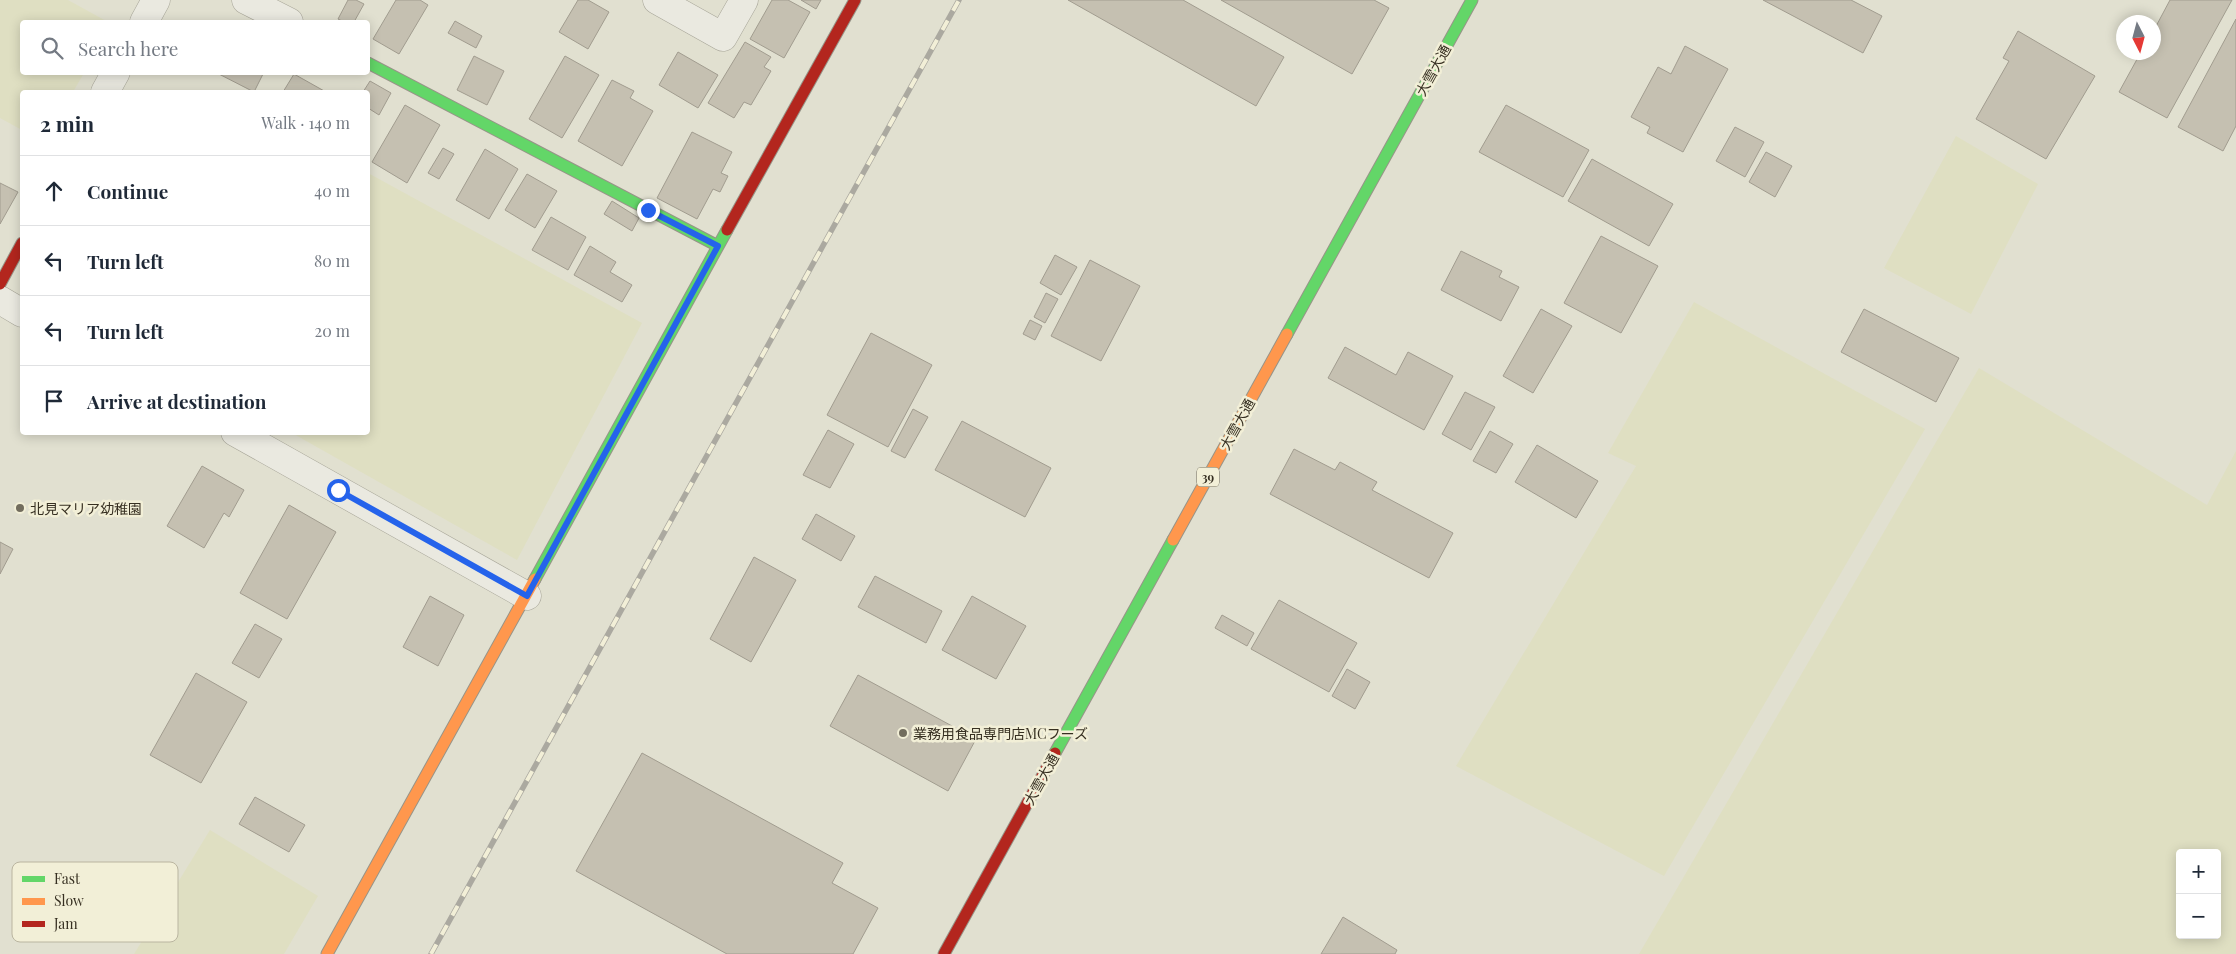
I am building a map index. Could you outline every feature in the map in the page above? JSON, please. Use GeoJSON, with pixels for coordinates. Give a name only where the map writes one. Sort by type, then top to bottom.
{"type":"FeatureCollection","features":[{"type":"Feature","properties":{"kind":"main road"},"geometry":{"type":"LineString","coordinates":[[327,954],[527,596],[855,0]]}},
{"type":"Feature","properties":{"kind":"main road","name":"大雪大通"},"geometry":{"type":"LineString","coordinates":[[944,954],[1472,0]]}},
{"type":"Feature","properties":{"kind":"main road"},"geometry":{"type":"LineString","coordinates":[[370,64],[718,246]]}},
{"type":"Feature","properties":{"kind":"main road"},"geometry":{"type":"LineString","coordinates":[[0,284],[20,247]]}},
{"type":"Feature","properties":{"kind":"street"},"geometry":{"type":"LineString","coordinates":[[145,20],[156,0]]}},
{"type":"Feature","properties":{"kind":"street"},"geometry":{"type":"LineString","coordinates":[[246,0],[285,20]]}},
{"type":"Feature","properties":{"kind":"street"},"geometry":{"type":"LineString","coordinates":[[657,0],[723,37],[744,0]]}},
{"type":"Feature","properties":{"kind":"street"},"geometry":{"type":"LineString","coordinates":[[106,90],[114,75]]}},
{"type":"Feature","properties":{"kind":"street"},"geometry":{"type":"LineString","coordinates":[[0,300],[20,312]]}},
{"type":"Feature","properties":{"kind":"street"},"geometry":{"type":"LineString","coordinates":[[240,435],[527,596]]}},
{"type":"Feature","properties":{"kind":"green space"},"geometry":{"type":"Polygon","coordinates":[[[0,0],[68,0],[104,20],[20,20],[20,75],[83,75],[74,90],[20,90],[20,129],[0,118],[0,0]]]}},
{"type":"Feature","properties":{"kind":"green space"},"geometry":{"type":"Polygon","coordinates":[[[1956,136],[2038,184],[1971,314],[1884,268],[1956,136]]]}},
{"type":"Feature","properties":{"kind":"green space"},"geometry":{"type":"Polygon","coordinates":[[[370,174],[642,323],[517,560],[296,435],[370,435],[370,174]]]}},
{"type":"Feature","properties":{"kind":"green space"},"geometry":{"type":"Polygon","coordinates":[[[1694,302],[1925,429],[1664,876],[1456,766],[1636,466],[1608,453],[1694,302]]]}},
{"type":"Feature","properties":{"kind":"green space"},"geometry":{"type":"Polygon","coordinates":[[[1979,368],[2207,505],[2236,451],[2236,954],[1639,954],[1979,368]]]}},
{"type":"Feature","properties":{"kind":"green space"},"geometry":{"type":"Polygon","coordinates":[[[210,830],[318,896],[284,954],[134,954],[141,942],[178,942],[178,882],[210,830]]]}},
{"type":"Feature","properties":{"kind":"building"},"geometry":{"type":"Polygon","coordinates":[[[348,0],[356,0],[364,4],[355,20],[338,19],[348,0]]]}},
{"type":"Feature","properties":{"kind":"building"},"geometry":{"type":"Polygon","coordinates":[[[396,0],[420,0],[428,5],[399,54],[373,39],[396,0]]]}},
{"type":"Feature","properties":{"kind":"building"},"geometry":{"type":"Polygon","coordinates":[[[578,0],[588,0],[609,12],[588,49],[559,32],[578,0]]]}},
{"type":"Feature","properties":{"kind":"building"},"geometry":{"type":"Polygon","coordinates":[[[772,0],[788,0],[810,12],[784,58],[750,39],[772,0]]]}},
{"type":"Feature","properties":{"kind":"building"},"geometry":{"type":"Polygon","coordinates":[[[801,0],[821,0],[816,9],[801,0]]]}},
{"type":"Feature","properties":{"kind":"building"},"geometry":{"type":"Polygon","coordinates":[[[1068,0],[1183,0],[1284,57],[1256,106],[1068,0]]]}},
{"type":"Feature","properties":{"kind":"building"},"geometry":{"type":"Polygon","coordinates":[[[1221,0],[1374,0],[1389,8],[1352,74],[1221,0]]]}},
{"type":"Feature","properties":{"kind":"building"},"geometry":{"type":"Polygon","coordinates":[[[1763,0],[1851,0],[1882,16],[1863,53],[1763,0]]]}},
{"type":"Feature","properties":{"kind":"building"},"geometry":{"type":"Polygon","coordinates":[[[2170,0],[2232,0],[2167,118],[2119,92],[2137,60],[2161,60],[2161,17],[2170,0]]]}},
{"type":"Feature","properties":{"kind":"building"},"geometry":{"type":"Polygon","coordinates":[[[2236,19],[2236,126],[2223,151],[2178,127],[2236,19]]]}},
{"type":"Feature","properties":{"kind":"building"},"geometry":{"type":"Polygon","coordinates":[[[455,21],[482,36],[476,48],[448,33],[455,21]]]}},
{"type":"Feature","properties":{"kind":"building"},"geometry":{"type":"Polygon","coordinates":[[[2018,31],[2095,76],[2046,159],[1976,119],[2009,61],[2003,58],[2018,31]]]}},
{"type":"Feature","properties":{"kind":"building"},"geometry":{"type":"Polygon","coordinates":[[[745,42],[771,57],[764,67],[771,71],[751,105],[744,102],[734,118],[708,103],[745,42]]]}},
{"type":"Feature","properties":{"kind":"building"},"geometry":{"type":"Polygon","coordinates":[[[1685,46],[1728,69],[1683,152],[1647,133],[1650,127],[1631,117],[1658,67],[1671,74],[1685,46]]]}},
{"type":"Feature","properties":{"kind":"building"},"geometry":{"type":"Polygon","coordinates":[[[678,52],[718,75],[698,108],[659,85],[678,52]]]}},
{"type":"Feature","properties":{"kind":"building"},"geometry":{"type":"Polygon","coordinates":[[[474,56],[504,71],[487,105],[457,90],[474,56]]]}},
{"type":"Feature","properties":{"kind":"building"},"geometry":{"type":"Polygon","coordinates":[[[565,56],[599,75],[562,138],[529,119],[565,56]]]}},
{"type":"Feature","properties":{"kind":"building"},"geometry":{"type":"Polygon","coordinates":[[[221,75],[262,75],[255,90],[250,90],[221,75]]]}},
{"type":"Feature","properties":{"kind":"building"},"geometry":{"type":"Polygon","coordinates":[[[293,75],[296,75],[322,90],[284,90],[293,75]]]}},
{"type":"Feature","properties":{"kind":"building"},"geometry":{"type":"Polygon","coordinates":[[[612,80],[634,91],[630,98],[653,111],[622,166],[578,141],[612,80]]]}},
{"type":"Feature","properties":{"kind":"building"},"geometry":{"type":"Polygon","coordinates":[[[370,81],[391,93],[379,115],[370,109],[370,90],[364,90],[370,81]]]}},
{"type":"Feature","properties":{"kind":"building"},"geometry":{"type":"Polygon","coordinates":[[[405,105],[440,125],[407,183],[372,162],[405,105]]]}},
{"type":"Feature","properties":{"kind":"building"},"geometry":{"type":"Polygon","coordinates":[[[1506,105],[1589,150],[1563,197],[1479,152],[1506,105]]]}},
{"type":"Feature","properties":{"kind":"building"},"geometry":{"type":"Polygon","coordinates":[[[1735,127],[1764,142],[1745,177],[1716,161],[1735,127]]]}},
{"type":"Feature","properties":{"kind":"building"},"geometry":{"type":"Polygon","coordinates":[[[692,132],[732,152],[721,173],[728,176],[720,192],[713,189],[697,219],[657,198],[692,132]]]}},
{"type":"Feature","properties":{"kind":"building"},"geometry":{"type":"Polygon","coordinates":[[[443,148],[454,154],[439,179],[428,173],[443,148]]]}},
{"type":"Feature","properties":{"kind":"building"},"geometry":{"type":"Polygon","coordinates":[[[485,149],[518,169],[489,219],[456,200],[485,149]]]}},
{"type":"Feature","properties":{"kind":"building"},"geometry":{"type":"Polygon","coordinates":[[[1766,152],[1792,166],[1775,197],[1749,182],[1766,152]]]}},
{"type":"Feature","properties":{"kind":"building"},"geometry":{"type":"Polygon","coordinates":[[[1592,159],[1673,204],[1649,246],[1568,201],[1592,159]]]}},
{"type":"Feature","properties":{"kind":"building"},"geometry":{"type":"Polygon","coordinates":[[[527,174],[557,191],[535,228],[505,210],[527,174]]]}},
{"type":"Feature","properties":{"kind":"building"},"geometry":{"type":"Polygon","coordinates":[[[0,183],[18,192],[0,224],[0,183]]]}},
{"type":"Feature","properties":{"kind":"building"},"geometry":{"type":"Polygon","coordinates":[[[612,201],[639,218],[632,231],[604,214],[612,201]]]}},
{"type":"Feature","properties":{"kind":"building"},"geometry":{"type":"Polygon","coordinates":[[[551,217],[586,237],[568,270],[532,250],[551,217]]]}},
{"type":"Feature","properties":{"kind":"building"},"geometry":{"type":"Polygon","coordinates":[[[1601,236],[1658,266],[1621,333],[1564,303],[1601,236]]]}},
{"type":"Feature","properties":{"kind":"building"},"geometry":{"type":"Polygon","coordinates":[[[590,246],[616,262],[610,272],[632,285],[622,302],[574,275],[590,246]]]}},
{"type":"Feature","properties":{"kind":"building"},"geometry":{"type":"Polygon","coordinates":[[[1461,251],[1502,271],[1499,277],[1519,287],[1501,321],[1441,290],[1461,251]]]}},
{"type":"Feature","properties":{"kind":"building"},"geometry":{"type":"Polygon","coordinates":[[[1055,255],[1077,267],[1061,295],[1040,283],[1055,255]]]}},
{"type":"Feature","properties":{"kind":"building"},"geometry":{"type":"Polygon","coordinates":[[[1090,260],[1140,286],[1101,361],[1051,336],[1090,260]]]}},
{"type":"Feature","properties":{"kind":"building"},"geometry":{"type":"Polygon","coordinates":[[[1046,293],[1058,299],[1045,323],[1034,317],[1046,293]]]}},
{"type":"Feature","properties":{"kind":"building"},"geometry":{"type":"Polygon","coordinates":[[[1541,309],[1572,326],[1533,393],[1503,376],[1541,309]]]}},
{"type":"Feature","properties":{"kind":"building"},"geometry":{"type":"Polygon","coordinates":[[[1864,309],[1959,358],[1936,402],[1841,352],[1864,309]]]}},
{"type":"Feature","properties":{"kind":"building"},"geometry":{"type":"Polygon","coordinates":[[[1030,320],[1042,326],[1035,340],[1023,334],[1030,320]]]}},
{"type":"Feature","properties":{"kind":"building"},"geometry":{"type":"Polygon","coordinates":[[[871,333],[932,365],[888,447],[827,415],[871,333]]]}},
{"type":"Feature","properties":{"kind":"building"},"geometry":{"type":"Polygon","coordinates":[[[1345,347],[1396,375],[1408,352],[1453,376],[1424,430],[1328,378],[1345,347]]]}},
{"type":"Feature","properties":{"kind":"building"},"geometry":{"type":"Polygon","coordinates":[[[1465,392],[1495,407],[1471,450],[1442,434],[1465,392]]]}},
{"type":"Feature","properties":{"kind":"building"},"geometry":{"type":"Polygon","coordinates":[[[913,409],[928,417],[905,458],[891,451],[913,409]]]}},
{"type":"Feature","properties":{"kind":"building"},"geometry":{"type":"Polygon","coordinates":[[[962,421],[1051,468],[1025,517],[935,470],[962,421]]]}},
{"type":"Feature","properties":{"kind":"building"},"geometry":{"type":"Polygon","coordinates":[[[828,430],[854,444],[830,488],[803,475],[828,430]]]}},
{"type":"Feature","properties":{"kind":"building"},"geometry":{"type":"Polygon","coordinates":[[[1490,431],[1513,444],[1496,473],[1473,461],[1490,431]]]}},
{"type":"Feature","properties":{"kind":"building"},"geometry":{"type":"Polygon","coordinates":[[[1537,445],[1598,481],[1576,518],[1515,482],[1537,445]]]}},
{"type":"Feature","properties":{"kind":"building"},"geometry":{"type":"Polygon","coordinates":[[[1294,449],[1335,470],[1340,462],[1377,482],[1372,490],[1453,533],[1429,578],[1270,494],[1294,449]]]}},
{"type":"Feature","properties":{"kind":"building"},"geometry":{"type":"Polygon","coordinates":[[[202,466],[244,490],[229,517],[224,513],[204,548],[167,526],[202,466]]]}},
{"type":"Feature","properties":{"kind":"building"},"geometry":{"type":"Polygon","coordinates":[[[289,505],[336,532],[287,619],[240,593],[289,505]]]}},
{"type":"Feature","properties":{"kind":"building"},"geometry":{"type":"Polygon","coordinates":[[[816,514],[855,536],[841,561],[802,539],[816,514]]]}},
{"type":"Feature","properties":{"kind":"building"},"geometry":{"type":"Polygon","coordinates":[[[0,542],[13,549],[0,574],[0,542]]]}},
{"type":"Feature","properties":{"kind":"building"},"geometry":{"type":"Polygon","coordinates":[[[754,557],[796,580],[751,662],[710,639],[754,557]]]}},
{"type":"Feature","properties":{"kind":"building"},"geometry":{"type":"Polygon","coordinates":[[[875,576],[942,611],[926,643],[858,607],[875,576]]]}},
{"type":"Feature","properties":{"kind":"building"},"geometry":{"type":"Polygon","coordinates":[[[430,596],[464,615],[438,666],[403,647],[430,596]]]}},
{"type":"Feature","properties":{"kind":"building"},"geometry":{"type":"Polygon","coordinates":[[[972,596],[1026,626],[996,679],[942,650],[972,596]]]}},
{"type":"Feature","properties":{"kind":"building"},"geometry":{"type":"Polygon","coordinates":[[[1279,600],[1357,643],[1329,692],[1251,649],[1279,600]]]}},
{"type":"Feature","properties":{"kind":"building"},"geometry":{"type":"Polygon","coordinates":[[[1222,615],[1254,633],[1247,646],[1215,628],[1222,615]]]}},
{"type":"Feature","properties":{"kind":"building"},"geometry":{"type":"Polygon","coordinates":[[[255,624],[282,639],[259,678],[232,663],[255,624]]]}},
{"type":"Feature","properties":{"kind":"building"},"geometry":{"type":"Polygon","coordinates":[[[1347,669],[1370,682],[1355,709],[1332,696],[1347,669]]]}},
{"type":"Feature","properties":{"kind":"building"},"geometry":{"type":"Polygon","coordinates":[[[196,673],[247,702],[201,783],[150,755],[196,673]]]}},
{"type":"Feature","properties":{"kind":"building","name":"業務用食品専門店MCフーズ"},"geometry":{"type":"Polygon","coordinates":[[[858,675],[976,739],[948,791],[830,726],[858,675]]]}},
{"type":"Feature","properties":{"kind":"building"},"geometry":{"type":"Polygon","coordinates":[[[642,753],[843,863],[832,883],[878,908],[853,954],[727,954],[576,871],[642,753]]]}},
{"type":"Feature","properties":{"kind":"building"},"geometry":{"type":"Polygon","coordinates":[[[255,797],[305,825],[289,852],[239,824],[255,797]]]}},
{"type":"Feature","properties":{"kind":"building"},"geometry":{"type":"Polygon","coordinates":[[[1343,917],[1397,950],[1395,954],[1321,954],[1343,917]]]}},
{"type":"Feature","properties":{"kind":"railway"},"geometry":{"type":"LineString","coordinates":[[431,954],[959,0]]}},
{"type":"Feature","properties":{"kind":"traffic: fast"},"geometry":{"type":"LineString","coordinates":[[1287,334],[1472,0]]}},
{"type":"Feature","properties":{"kind":"traffic: fast"},"geometry":{"type":"LineString","coordinates":[[370,64],[718,246]]}},
{"type":"Feature","properties":{"kind":"traffic: fast"},"geometry":{"type":"LineString","coordinates":[[535,579],[727,230]]}},
{"type":"Feature","properties":{"kind":"traffic: fast"},"geometry":{"type":"LineString","coordinates":[[1055,753],[1173,540]]}},
{"type":"Feature","properties":{"kind":"traffic: slow"},"geometry":{"type":"LineString","coordinates":[[1173,540],[1287,334]]}},
{"type":"Feature","properties":{"kind":"traffic: slow"},"geometry":{"type":"LineString","coordinates":[[327,954],[535,579]]}},
{"type":"Feature","properties":{"kind":"traffic: jam"},"geometry":{"type":"LineString","coordinates":[[727,230],[855,0]]}},
{"type":"Feature","properties":{"kind":"traffic: jam"},"geometry":{"type":"LineString","coordinates":[[0,284],[20,247]]}},
{"type":"Feature","properties":{"kind":"traffic: jam"},"geometry":{"type":"LineString","coordinates":[[944,954],[1055,753]]}},
{"type":"Feature","properties":{"kind":"place","name":"北見マリア幼稚園"},"geometry":{"type":"Point","coordinates":[20,508]}},
{"type":"Feature","properties":{"kind":"place","name":"業務用食品専門店MCフーズ"},"geometry":{"type":"Point","coordinates":[903,733]}},
{"type":"Feature","properties":{"kind":"route"},"geometry":{"type":"LineString","coordinates":[[338,490],[527,596],[718,246],[648,210]]}}]}
